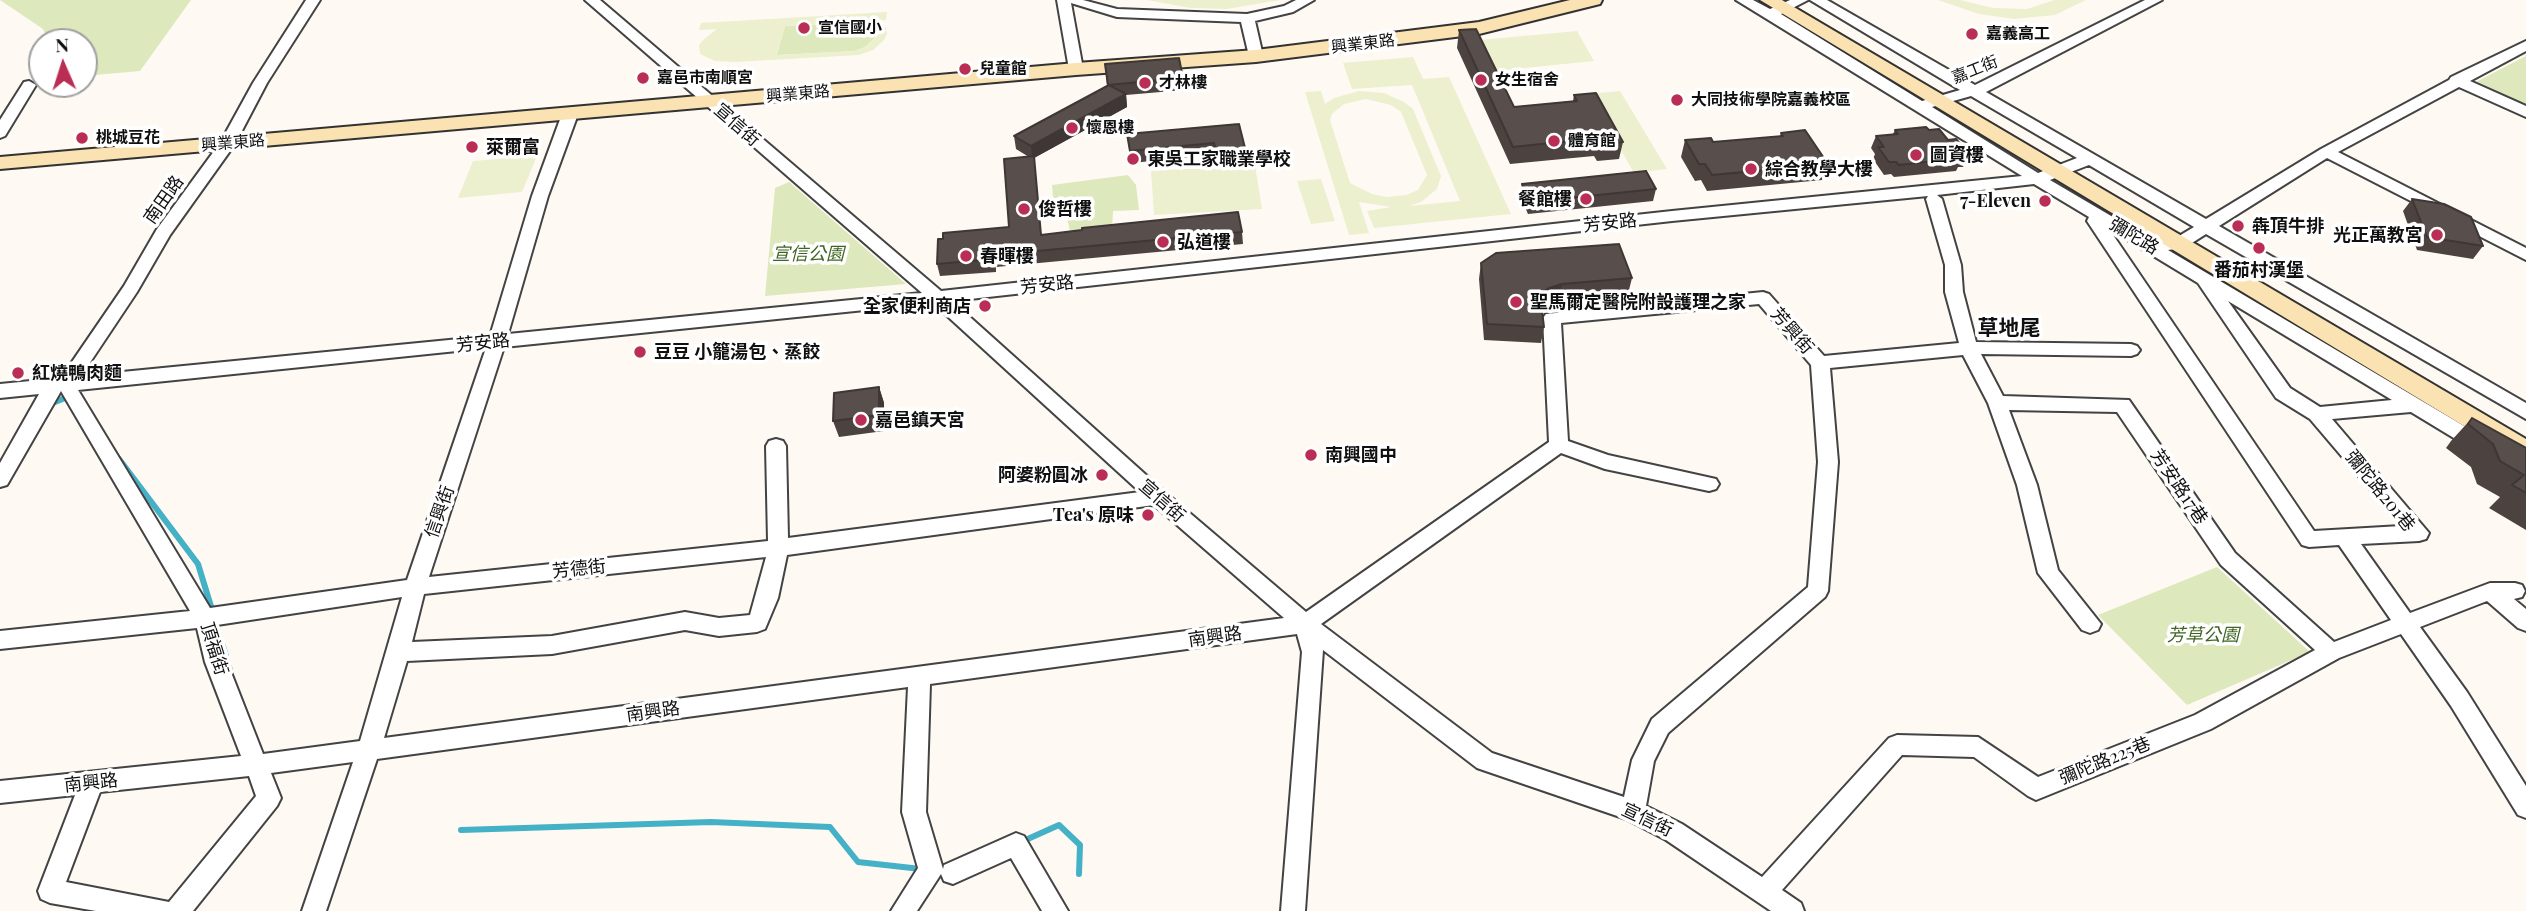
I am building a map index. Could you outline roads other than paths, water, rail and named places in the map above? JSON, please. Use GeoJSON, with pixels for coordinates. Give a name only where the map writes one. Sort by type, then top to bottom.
{"type":"FeatureCollection","features":[{"type":"Feature","properties":{"kind":"street","name":"南田路"},"geometry":{"type":"LineString","coordinates":[[0,480],[59,385],[131,288],[163,233],[227,144],[260,83],[313,0]]}},
{"type":"Feature","properties":{"kind":"street","name":"宣信街"},"geometry":{"type":"LineString","coordinates":[[592,0],[883,248],[1158,497],[1305,624],[1485,761],[1633,811],[1674,832],[1766,891],[1792,911]]}},
{"type":"Feature","properties":{"kind":"street"},"geometry":{"type":"LineString","coordinates":[[1064,0],[1076,69]]}},
{"type":"Feature","properties":{"kind":"street"},"geometry":{"type":"LineString","coordinates":[[1076,0],[1078,3],[1117,13],[1247,18],[1288,9],[1307,0]]}},
{"type":"Feature","properties":{"kind":"street","name":"興業東路"},"geometry":{"type":"LineString","coordinates":[[0,163],[1076,69],[1256,56],[1479,28],[1593,0]]}},
{"type":"Feature","properties":{"kind":"street","name":"彌陀路"},"geometry":{"type":"LineString","coordinates":[[1743,0],[1781,6],[1947,99],[2063,169],[2526,412]]}},
{"type":"Feature","properties":{"kind":"street","name":"彌陀路"},"geometry":{"type":"LineString","coordinates":[[1817,0],[1947,99],[2063,169],[2192,236],[2526,431]]}},
{"type":"Feature","properties":{"kind":"street","name":"嘉工街"},"geometry":{"type":"LineString","coordinates":[[1947,99],[2155,0]]}},
{"type":"Feature","properties":{"kind":"street"},"geometry":{"type":"LineString","coordinates":[[1247,18],[1256,56]]}},
{"type":"Feature","properties":{"kind":"street"},"geometry":{"type":"LineString","coordinates":[[2150,246],[2192,236],[2326,152],[2456,80],[2526,45]]}},
{"type":"Feature","properties":{"kind":"street"},"geometry":{"type":"LineString","coordinates":[[2456,80],[2526,112]]}},
{"type":"Feature","properties":{"kind":"street"},"geometry":{"type":"LineString","coordinates":[[0,133],[28,87]]}},
{"type":"Feature","properties":{"kind":"street","name":"信興街"},"geometry":{"type":"LineString","coordinates":[[314,911],[399,652],[415,587],[497,341],[540,196],[570,114]]}},
{"type":"Feature","properties":{"kind":"street"},"geometry":{"type":"LineString","coordinates":[[2326,152],[2526,255]]}},
{"type":"Feature","properties":{"kind":"street","name":"彌陀路"},"geometry":{"type":"LineString","coordinates":[[2063,169],[2150,246],[2491,451]]}},
{"type":"Feature","properties":{"kind":"street","name":"芳安路"},"geometry":{"type":"LineString","coordinates":[[0,391],[936,298],[1672,216],[2063,169]]}},
{"type":"Feature","properties":{"kind":"street"},"geometry":{"type":"LineString","coordinates":[[1934,199],[1953,265],[1954,292],[1969,348],[1997,403],[2027,485],[2048,573],[2090,624]]}},
{"type":"Feature","properties":{"kind":"street"},"geometry":{"type":"LineString","coordinates":[[2095,221],[2309,539],[2345,538],[2459,699],[2526,807]]}},
{"type":"Feature","properties":{"kind":"street","name":"彌陀路"},"geometry":{"type":"LineString","coordinates":[[2192,236],[2526,451]]}},
{"type":"Feature","properties":{"kind":"street"},"geometry":{"type":"LineString","coordinates":[[2203,278],[2283,394],[2317,414],[2415,405]]}},
{"type":"Feature","properties":{"kind":"street","name":"芳興街"},"geometry":{"type":"LineString","coordinates":[[1559,444],[1552,318],[1763,298],[1820,363],[1828,462],[1818,591],[1660,726],[1643,760],[1633,811]]}},
{"type":"Feature","properties":{"kind":"street"},"geometry":{"type":"LineString","coordinates":[[1820,363],[1969,348],[2132,350]]}},
{"type":"Feature","properties":{"kind":"street","name":"頂福街"},"geometry":{"type":"LineString","coordinates":[[59,385],[205,618],[216,662],[269,798],[177,911]]}},
{"type":"Feature","properties":{"kind":"street","name":"芳安路17巷"},"geometry":{"type":"LineString","coordinates":[[1997,403],[2122,405],[2228,558],[2331,652]]}},
{"type":"Feature","properties":{"kind":"street","name":"彌陀路201巷"},"geometry":{"type":"LineString","coordinates":[[2317,414],[2418,533],[2345,538]]}},
{"type":"Feature","properties":{"kind":"street"},"geometry":{"type":"LineString","coordinates":[[1293,911],[1313,652],[1305,624],[1559,444],[1605,462],[1709,484]]}},
{"type":"Feature","properties":{"kind":"street"},"geometry":{"type":"LineString","coordinates":[[399,652],[552,645],[685,621],[719,627],[757,623],[778,548],[776,446]]}},
{"type":"Feature","properties":{"kind":"street","name":"芳德街"},"geometry":{"type":"LineString","coordinates":[[0,640],[205,618],[415,587],[778,548],[1158,497]]}},
{"type":"Feature","properties":{"kind":"street"},"geometry":{"type":"LineString","coordinates":[[2490,591],[2515,591]]}},
{"type":"Feature","properties":{"kind":"street"},"geometry":{"type":"LineString","coordinates":[[2490,591],[2526,622]]}},
{"type":"Feature","properties":{"kind":"street","name":"彌陀路225巷"},"geometry":{"type":"LineString","coordinates":[[1766,891],[1897,745],[1978,747],[2036,789],[2203,722],[2331,652],[2490,591]]}},
{"type":"Feature","properties":{"kind":"street","name":"南興路"},"geometry":{"type":"LineString","coordinates":[[0,792],[257,765],[1305,624]]}},
{"type":"Feature","properties":{"kind":"street"},"geometry":{"type":"LineString","coordinates":[[903,911],[931,870],[914,812],[919,678]]}},
{"type":"Feature","properties":{"kind":"street"},"geometry":{"type":"LineString","coordinates":[[92,782],[50,891],[162,911]]}},
{"type":"Feature","properties":{"kind":"street"},"geometry":{"type":"LineString","coordinates":[[953,873],[1016,844],[1056,911]]}},
{"type":"Feature","properties":{"kind":"waterway"},"geometry":{"type":"LineString","coordinates":[[50,404],[70,396]]}},
{"type":"Feature","properties":{"kind":"waterway"},"geometry":{"type":"LineString","coordinates":[[119,459],[198,564],[213,613]]}},
{"type":"Feature","properties":{"kind":"waterway"},"geometry":{"type":"LineString","coordinates":[[223,646],[230,670]]}},
{"type":"Feature","properties":{"kind":"waterway"},"geometry":{"type":"LineString","coordinates":[[461,830],[711,822],[830,827],[858,862],[921,869]]}},
{"type":"Feature","properties":{"kind":"waterway"},"geometry":{"type":"LineString","coordinates":[[1021,842],[1059,825],[1080,845],[1079,874]]}},
{"type":"Feature","properties":{"kind":"place","name":"宣信國小"},"geometry":{"type":"Point","coordinates":[804,28]}},
{"type":"Feature","properties":{"kind":"place","name":"嘉義高工"},"geometry":{"type":"Point","coordinates":[1972,34]}},
{"type":"Feature","properties":{"kind":"place","name":"兒童館"},"geometry":{"type":"Point","coordinates":[965,69]}},
{"type":"Feature","properties":{"kind":"place","name":"嘉邑市南順宮"},"geometry":{"type":"Point","coordinates":[643,78]}},
{"type":"Feature","properties":{"kind":"place","name":"女生宿舍"},"geometry":{"type":"Point","coordinates":[1481,80]}},
{"type":"Feature","properties":{"kind":"place","name":"才林樓"},"geometry":{"type":"Point","coordinates":[1145,83]}},
{"type":"Feature","properties":{"kind":"place","name":"大同技術學院嘉義校區"},"geometry":{"type":"Point","coordinates":[1677,100]}},
{"type":"Feature","properties":{"kind":"place","name":"懷恩樓"},"geometry":{"type":"Point","coordinates":[1072,128]}},
{"type":"Feature","properties":{"kind":"place","name":"桃城豆花"},"geometry":{"type":"Point","coordinates":[82,138]}},
{"type":"Feature","properties":{"kind":"place","name":"體育館"},"geometry":{"type":"Point","coordinates":[1554,141]}},
{"type":"Feature","properties":{"kind":"place","name":"萊爾富"},"geometry":{"type":"Point","coordinates":[472,147]}},
{"type":"Feature","properties":{"kind":"place","name":"圖資樓"},"geometry":{"type":"Point","coordinates":[1916,155]}},
{"type":"Feature","properties":{"kind":"place","name":"東吳工家職業學校"},"geometry":{"type":"Point","coordinates":[1133,159]}},
{"type":"Feature","properties":{"kind":"place","name":"綜合教學大樓"},"geometry":{"type":"Point","coordinates":[1751,169]}},
{"type":"Feature","properties":{"kind":"place","name":"餐館樓"},"geometry":{"type":"Point","coordinates":[1586,199]}},
{"type":"Feature","properties":{"kind":"place","name":"7-Eleven"},"geometry":{"type":"Point","coordinates":[2045,201]}},
{"type":"Feature","properties":{"kind":"place","name":"俊哲樓"},"geometry":{"type":"Point","coordinates":[1024,209]}},
{"type":"Feature","properties":{"kind":"place","name":"犇頂牛排"},"geometry":{"type":"Point","coordinates":[2238,226]}},
{"type":"Feature","properties":{"kind":"place","name":"光正萬教宮"},"geometry":{"type":"Point","coordinates":[2437,235]}},
{"type":"Feature","properties":{"kind":"place","name":"弘道樓"},"geometry":{"type":"Point","coordinates":[1163,242]}},
{"type":"Feature","properties":{"kind":"place","name":"番茄村漢堡"},"geometry":{"type":"Point","coordinates":[2259,248]}},
{"type":"Feature","properties":{"kind":"place","name":"春暉樓"},"geometry":{"type":"Point","coordinates":[966,256]}},
{"type":"Feature","properties":{"kind":"place","name":"聖馬爾定醫院附設護理之家"},"geometry":{"type":"Point","coordinates":[1516,302]}},
{"type":"Feature","properties":{"kind":"place","name":"全家便利商店"},"geometry":{"type":"Point","coordinates":[985,306]}},
{"type":"Feature","properties":{"kind":"place","name":"豆豆 小籠湯包、蒸餃"},"geometry":{"type":"Point","coordinates":[640,352]}},
{"type":"Feature","properties":{"kind":"place","name":"紅燒鴨肉麵"},"geometry":{"type":"Point","coordinates":[18,373]}},
{"type":"Feature","properties":{"kind":"place","name":"嘉邑鎮天宮"},"geometry":{"type":"Point","coordinates":[861,420]}},
{"type":"Feature","properties":{"kind":"place","name":"南興國中"},"geometry":{"type":"Point","coordinates":[1311,455]}},
{"type":"Feature","properties":{"kind":"place","name":"阿婆粉圓冰"},"geometry":{"type":"Point","coordinates":[1102,475]}},
{"type":"Feature","properties":{"kind":"place","name":"Tea's 原味"},"geometry":{"type":"Point","coordinates":[1148,515]}},
{"type":"Feature","properties":{"kind":"district","name":"草地尾"},"geometry":{"type":"Point","coordinates":[2009,328]}},
{"type":"Feature","properties":{"kind":"park label","name":"宣信公園"},"geometry":{"type":"Point","coordinates":[808,254]}},
{"type":"Feature","properties":{"kind":"park label","name":"芳草公園"},"geometry":{"type":"Point","coordinates":[2203,635]}}]}
